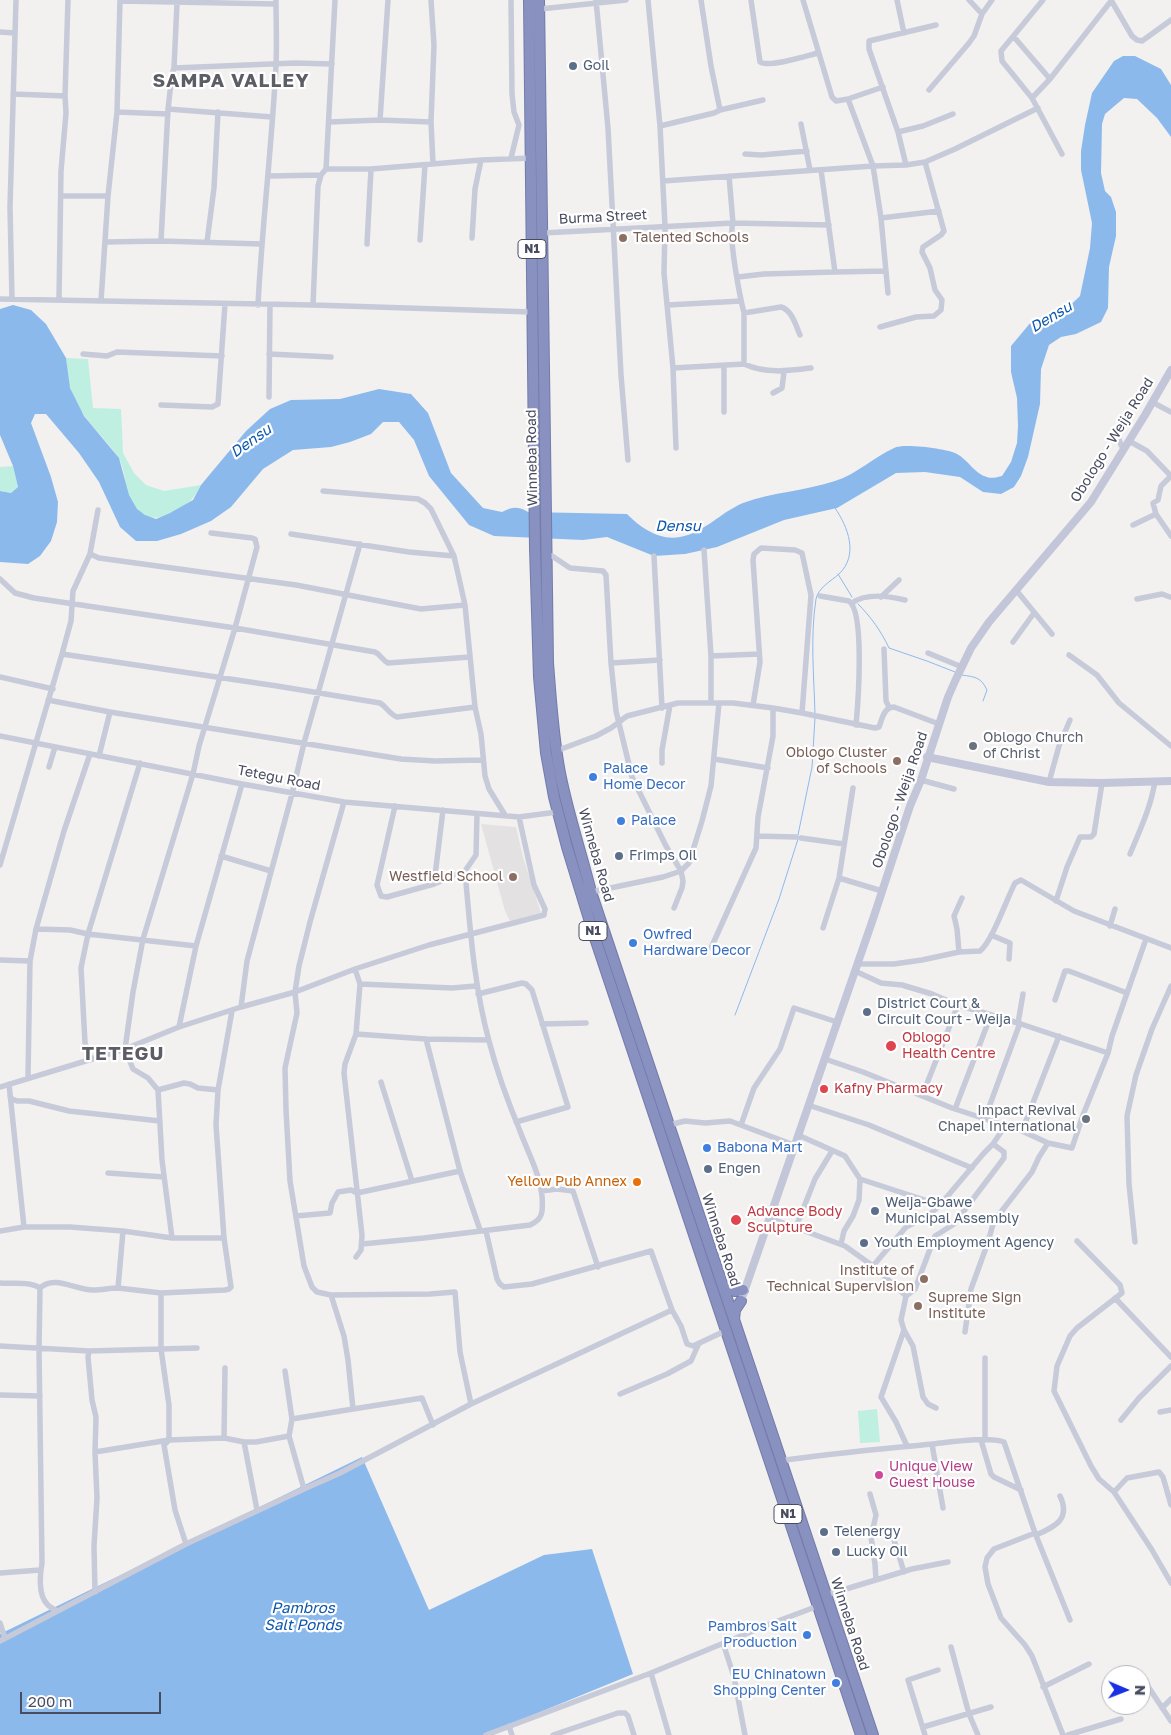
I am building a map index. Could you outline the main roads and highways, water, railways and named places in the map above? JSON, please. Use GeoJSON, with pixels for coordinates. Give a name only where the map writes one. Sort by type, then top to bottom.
{"type":"FeatureCollection","features":[{"type":"Feature","properties":{"kind":"highway","name":"Winneba Road"},"geometry":{"type":"LineString","coordinates":[[529,0],[535,548],[538,657],[544,733],[550,775],[558,812],[594,935],[666,1150],[723,1304],[734,1323],[873,1735]]}},
{"type":"Feature","properties":{"kind":"highway","name":"Winneba Road"},"geometry":{"type":"LineString","coordinates":[[540,4],[542,233],[547,498],[550,552],[548,663],[556,751],[569,813],[591,892],[723,1287],[726,1331],[861,1735]]}},
{"type":"Feature","properties":{"kind":"highway"},"geometry":{"type":"LineString","coordinates":[[530,78],[535,87],[541,91]]}},
{"type":"Feature","properties":{"kind":"highway"},"geometry":{"type":"LineString","coordinates":[[530,121],[537,123],[541,129]]}},
{"type":"Feature","properties":{"kind":"highway"},"geometry":{"type":"LineString","coordinates":[[666,1150],[676,1146]]}},
{"type":"Feature","properties":{"kind":"highway"},"geometry":{"type":"LineString","coordinates":[[723,1287],[743,1293],[735,1310],[734,1323]]}},
{"type":"Feature","properties":{"kind":"highway"},"geometry":{"type":"LineString","coordinates":[[798,1546],[802,1541],[808,1540]]}},
{"type":"Feature","properties":{"kind":"water","name":"Densu"},"geometry":{"type":"Polygon","coordinates":[[[1123,56],[1135,56],[1161,69],[1171,85],[1171,137],[1157,118],[1137,99],[1124,98],[1105,114],[1102,124],[1101,173],[1105,191],[1111,197],[1116,212],[1116,236],[1109,267],[1108,308],[1101,322],[1076,334],[1061,337],[1049,345],[1041,369],[1040,404],[1028,457],[1021,476],[1014,487],[1001,494],[983,492],[960,477],[925,472],[896,473],[837,508],[784,520],[717,547],[685,554],[654,556],[607,537],[583,540],[494,536],[469,525],[429,476],[414,440],[399,422],[383,422],[371,434],[350,442],[331,447],[293,450],[263,469],[231,507],[211,521],[181,534],[157,541],[136,541],[120,527],[99,482],[79,453],[46,414],[35,414],[31,423],[58,502],[57,522],[51,541],[40,556],[28,564],[0,562],[0,491],[11,493],[18,487],[13,466],[0,435],[0,309],[13,305],[31,310],[46,324],[66,358],[70,388],[84,416],[119,458],[129,495],[137,509],[145,515],[156,519],[193,500],[201,485],[246,431],[270,409],[291,400],[340,399],[379,389],[411,394],[428,413],[451,473],[483,508],[502,512],[515,508],[528,512],[627,514],[651,532],[665,537],[673,538],[689,535],[743,503],[843,478],[894,448],[899,447],[926,447],[945,450],[957,454],[983,475],[990,478],[1002,476],[1011,462],[1017,443],[1017,398],[1011,372],[1011,346],[1031,322],[1061,314],[1080,296],[1090,248],[1092,223],[1081,170],[1081,151],[1085,125],[1092,93],[1114,61],[1123,56]]]}},
{"type":"Feature","properties":{"kind":"water","name":"Pambros Salt Ponds"},"geometry":{"type":"Polygon","coordinates":[[[362,1457],[429,1610],[544,1555],[592,1549],[633,1674],[484,1735],[0,1735],[0,1634],[362,1457]]]}},
{"type":"Feature","properties":{"kind":"waterway"},"geometry":{"type":"LineString","coordinates":[[815,714],[813,642],[816,599],[822,588],[839,574],[845,566],[850,550],[847,532],[835,508]]}},
{"type":"Feature","properties":{"kind":"waterway"},"geometry":{"type":"LineString","coordinates":[[838,574],[852,597]]}},
{"type":"Feature","properties":{"kind":"waterway"},"geometry":{"type":"LineString","coordinates":[[858,604],[883,636],[889,648],[955,672]]}},
{"type":"Feature","properties":{"kind":"waterway"},"geometry":{"type":"LineString","coordinates":[[962,675],[974,677],[982,682],[987,690],[983,701]]}},
{"type":"Feature","properties":{"kind":"waterway"},"geometry":{"type":"LineString","coordinates":[[798,835],[812,767],[815,718]]}},
{"type":"Feature","properties":{"kind":"waterway"},"geometry":{"type":"LineString","coordinates":[[735,1015],[779,899],[798,839]]}},
{"type":"Feature","properties":{"kind":"place","name":"Goil"},"geometry":{"type":"Point","coordinates":[573,66]}},
{"type":"Feature","properties":{"kind":"place","name":"Talented Schools"},"geometry":{"type":"Point","coordinates":[623,238]}},
{"type":"Feature","properties":{"kind":"place","name":"Oblogo Church of Christ"},"geometry":{"type":"Point","coordinates":[973,746]}},
{"type":"Feature","properties":{"kind":"place","name":"Oblogo Cluster of Schools"},"geometry":{"type":"Point","coordinates":[897,761]}},
{"type":"Feature","properties":{"kind":"place","name":"Palace Home Decor"},"geometry":{"type":"Point","coordinates":[593,777]}},
{"type":"Feature","properties":{"kind":"place","name":"Palace"},"geometry":{"type":"Point","coordinates":[621,821]}},
{"type":"Feature","properties":{"kind":"place","name":"Frimps Oil"},"geometry":{"type":"Point","coordinates":[619,856]}},
{"type":"Feature","properties":{"kind":"place","name":"Westfield School"},"geometry":{"type":"Point","coordinates":[513,877]}},
{"type":"Feature","properties":{"kind":"place","name":"Owfred Hardware Decor"},"geometry":{"type":"Point","coordinates":[633,943]}},
{"type":"Feature","properties":{"kind":"place","name":"District Court & Circuit Court - Weija"},"geometry":{"type":"Point","coordinates":[867,1012]}},
{"type":"Feature","properties":{"kind":"place","name":"Oblogo Health Centre"},"geometry":{"type":"Point","coordinates":[891,1046]}},
{"type":"Feature","properties":{"kind":"place","name":"Kafny Pharmacy"},"geometry":{"type":"Point","coordinates":[824,1089]}},
{"type":"Feature","properties":{"kind":"place","name":"Impact Revival Chapel International"},"geometry":{"type":"Point","coordinates":[1086,1119]}},
{"type":"Feature","properties":{"kind":"place","name":"Babona Mart"},"geometry":{"type":"Point","coordinates":[707,1148]}},
{"type":"Feature","properties":{"kind":"place","name":"Engen"},"geometry":{"type":"Point","coordinates":[708,1169]}},
{"type":"Feature","properties":{"kind":"place","name":"Yellow Pub Annex"},"geometry":{"type":"Point","coordinates":[637,1182]}},
{"type":"Feature","properties":{"kind":"place","name":"Weija-Gbawe Municipal Assembly"},"geometry":{"type":"Point","coordinates":[875,1211]}},
{"type":"Feature","properties":{"kind":"place","name":"Advance Body Sculpture"},"geometry":{"type":"Point","coordinates":[736,1220]}},
{"type":"Feature","properties":{"kind":"place","name":"Youth Employment Agency"},"geometry":{"type":"Point","coordinates":[864,1243]}},
{"type":"Feature","properties":{"kind":"place","name":"Institute of Technical Supervision"},"geometry":{"type":"Point","coordinates":[924,1279]}},
{"type":"Feature","properties":{"kind":"place","name":"Supreme Sign Institute"},"geometry":{"type":"Point","coordinates":[918,1306]}},
{"type":"Feature","properties":{"kind":"place","name":"Unique View Guest House"},"geometry":{"type":"Point","coordinates":[879,1475]}},
{"type":"Feature","properties":{"kind":"place","name":"Telenergy"},"geometry":{"type":"Point","coordinates":[824,1532]}},
{"type":"Feature","properties":{"kind":"place","name":"Lucky Oil"},"geometry":{"type":"Point","coordinates":[836,1552]}},
{"type":"Feature","properties":{"kind":"place","name":"Pambros Salt Production"},"geometry":{"type":"Point","coordinates":[807,1635]}},
{"type":"Feature","properties":{"kind":"place","name":"EU Chinatown Shopping Center"},"geometry":{"type":"Point","coordinates":[836,1683]}},
{"type":"Feature","properties":{"kind":"district","name":"SAMPA VALLEY"},"geometry":{"type":"Point","coordinates":[231,81]}},
{"type":"Feature","properties":{"kind":"district","name":"TETEGU"},"geometry":{"type":"Point","coordinates":[123,1054]}}]}
